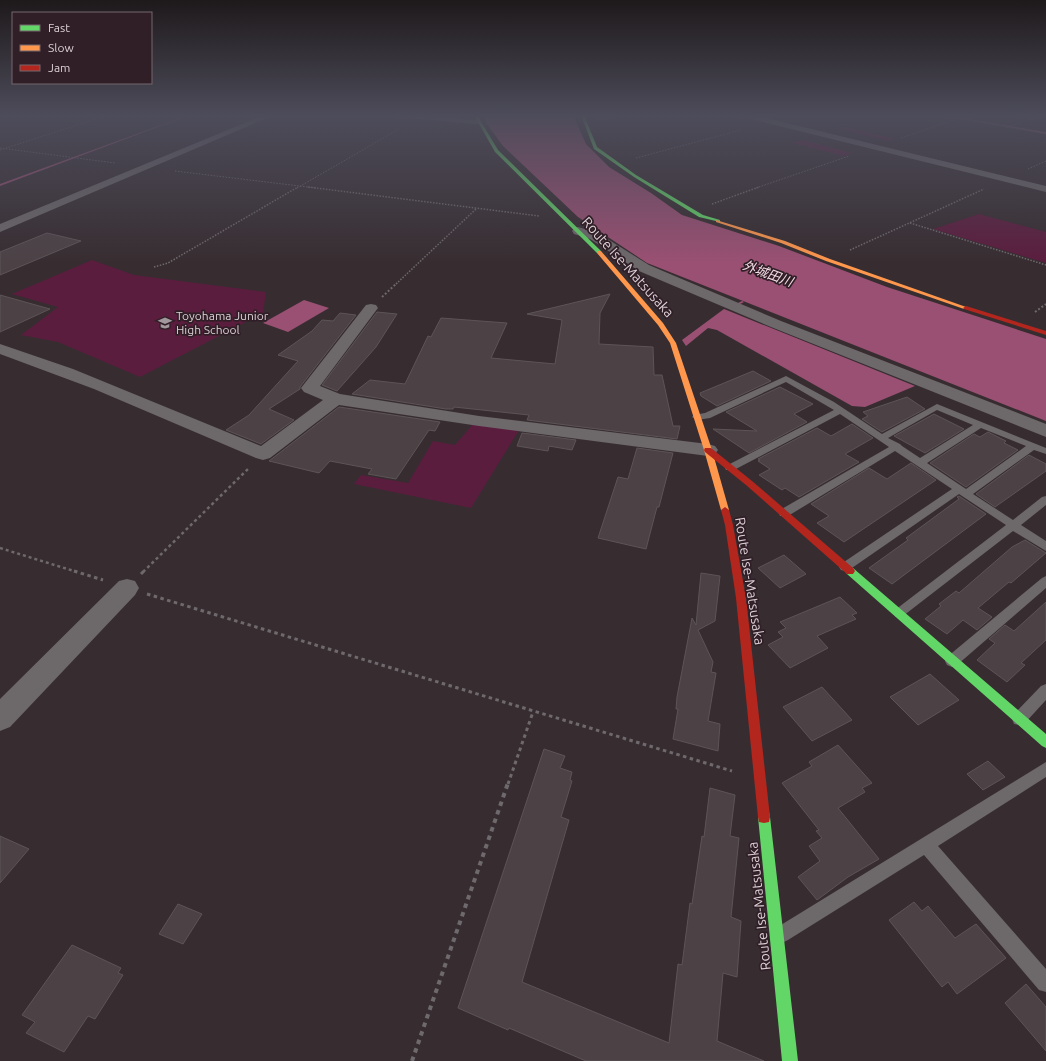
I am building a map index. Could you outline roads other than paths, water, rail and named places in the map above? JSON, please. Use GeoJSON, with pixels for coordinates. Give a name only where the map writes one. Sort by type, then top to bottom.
{"type":"FeatureCollection","features":[{"type":"Feature","properties":{"kind":"main road","name":"Route Ise-Matsusaka"},"geometry":{"type":"LineString","coordinates":[[510,165],[595,247],[661,324],[673,343],[708,450],[729,525],[741,598],[790,1061]]}},
{"type":"Feature","properties":{"kind":"main road"},"geometry":{"type":"LineString","coordinates":[[619,165],[701,216],[783,242],[828,260],[934,298],[1046,333]]}},
{"type":"Feature","properties":{"kind":"main road"},"geometry":{"type":"LineString","coordinates":[[708,450],[899,613],[1046,742]]}},
{"type":"Feature","properties":{"kind":"street"},"geometry":{"type":"LineString","coordinates":[[0,228],[152,165]]}},
{"type":"Feature","properties":{"kind":"street"},"geometry":{"type":"LineString","coordinates":[[947,165],[1046,189]]}},
{"type":"Feature","properties":{"kind":"street"},"geometry":{"type":"LineString","coordinates":[[578,231],[594,236],[644,268],[665,277],[776,324],[1046,431]]}},
{"type":"Feature","properties":{"kind":"street"},"geometry":{"type":"LineString","coordinates":[[371,308],[310,388],[336,399],[479,421],[708,450]]}},
{"type":"Feature","properties":{"kind":"street"},"geometry":{"type":"LineString","coordinates":[[0,349],[40,361],[263,454],[336,399]]}},
{"type":"Feature","properties":{"kind":"street"},"geometry":{"type":"LineString","coordinates":[[0,718],[128,588]]}},
{"type":"Feature","properties":{"kind":"lane"},"geometry":{"type":"LineString","coordinates":[[697,417],[707,416],[786,379],[841,410],[897,446],[1046,547]]}},
{"type":"Feature","properties":{"kind":"lane"},"geometry":{"type":"LineString","coordinates":[[883,438],[937,407],[1046,451]]}},
{"type":"Feature","properties":{"kind":"lane"},"geometry":{"type":"LineString","coordinates":[[730,468],[841,410]]}},
{"type":"Feature","properties":{"kind":"lane"},"geometry":{"type":"LineString","coordinates":[[921,462],[981,424]]}},
{"type":"Feature","properties":{"kind":"lane"},"geometry":{"type":"LineString","coordinates":[[784,514],[897,446]]}},
{"type":"Feature","properties":{"kind":"lane"},"geometry":{"type":"LineString","coordinates":[[845,567],[1033,446]]}},
{"type":"Feature","properties":{"kind":"lane"},"geometry":{"type":"LineString","coordinates":[[899,613],[1046,500]]}},
{"type":"Feature","properties":{"kind":"lane"},"geometry":{"type":"LineString","coordinates":[[952,661],[1046,581]]}},
{"type":"Feature","properties":{"kind":"lane"},"geometry":{"type":"LineString","coordinates":[[1019,719],[1046,690]]}},
{"type":"Feature","properties":{"kind":"lane"},"geometry":{"type":"LineString","coordinates":[[776,938],[1046,769]]}},
{"type":"Feature","properties":{"kind":"lane"},"geometry":{"type":"LineString","coordinates":[[925,844],[1046,983]]}},
{"type":"Feature","properties":{"kind":"water","name":"外城田川"},"geometry":{"type":"Polygon","coordinates":[[[523,165],[607,165],[682,215],[779,246],[887,287],[1046,339],[1046,421],[647,263],[578,217],[523,165]]]}},
{"type":"Feature","properties":{"kind":"water"},"geometry":{"type":"Polygon","coordinates":[[[304,300],[329,308],[288,332],[263,323],[304,300]]]}},
{"type":"Feature","properties":{"kind":"water"},"geometry":{"type":"Polygon","coordinates":[[[724,309],[915,386],[865,407],[852,406],[717,330],[708,328],[686,346],[682,340],[724,309]]]}},
{"type":"Feature","properties":{"kind":"waterway"},"geometry":{"type":"LineString","coordinates":[[0,185],[55,165]]}},
{"type":"Feature","properties":{"kind":"waterway"},"geometry":{"type":"LineString","coordinates":[[738,304],[742,302]]}},
{"type":"Feature","properties":{"kind":"place","name":"Toyohama Junior High School"},"geometry":{"type":"Point","coordinates":[165,323]}}]}
